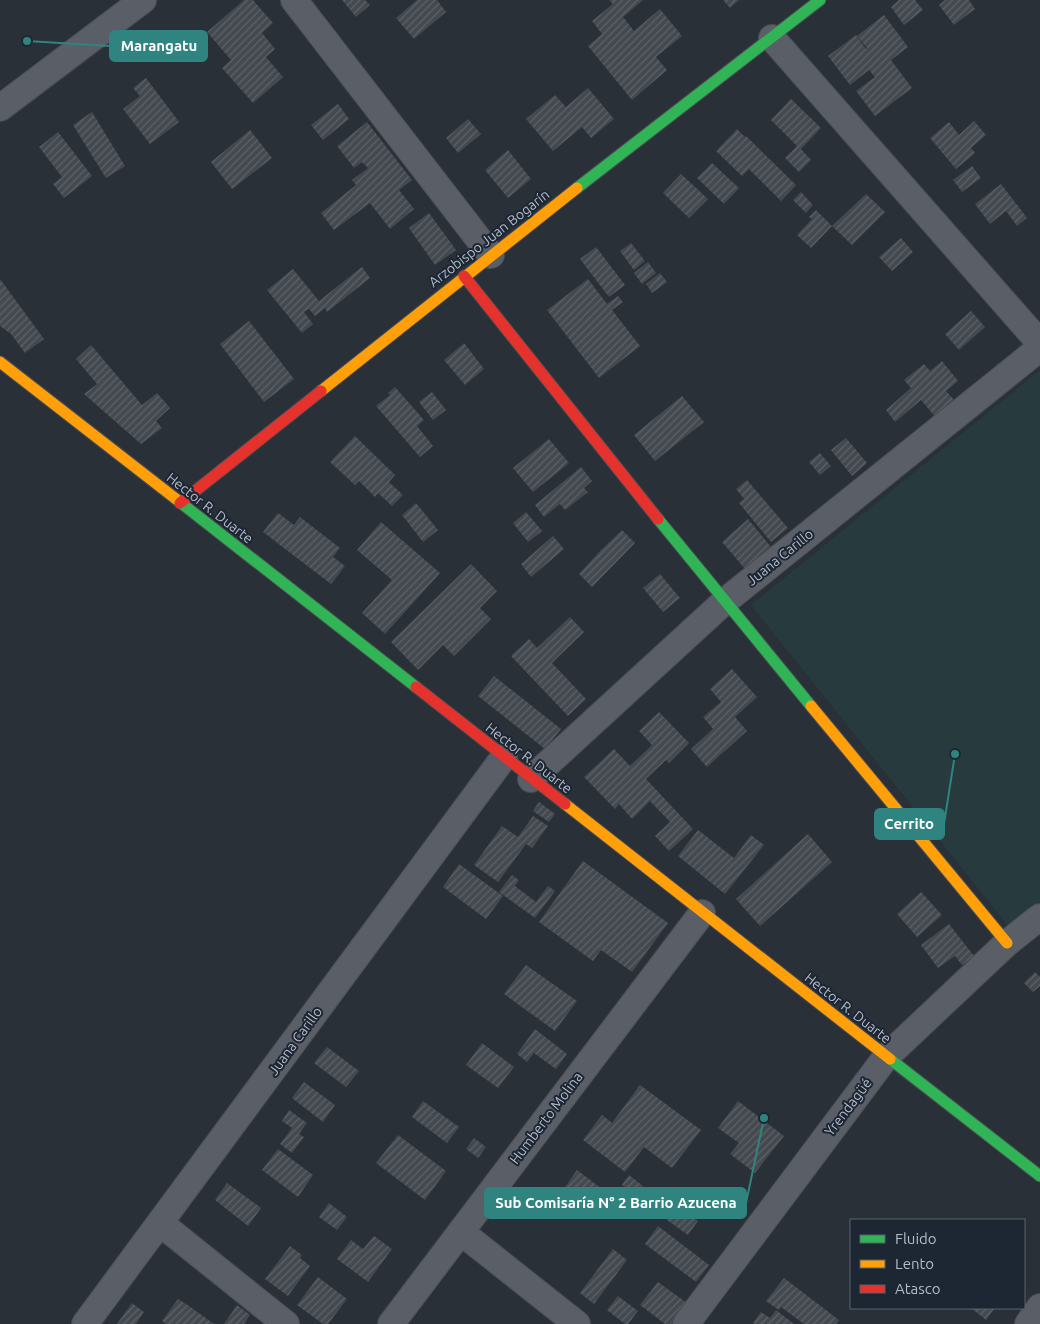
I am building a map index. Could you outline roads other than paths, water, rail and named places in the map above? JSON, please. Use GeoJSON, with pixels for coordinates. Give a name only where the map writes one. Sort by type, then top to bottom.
{"type":"FeatureCollection","features":[{"type":"Feature","properties":{"kind":"street"},"geometry":{"type":"LineString","coordinates":[[0,108],[143,0]]}},
{"type":"Feature","properties":{"kind":"street"},"geometry":{"type":"LineString","coordinates":[[294,0],[491,255]]}},
{"type":"Feature","properties":{"kind":"street","name":"Arzobispo Juan Bogarín"},"geometry":{"type":"LineString","coordinates":[[180,503],[464,276],[818,1]]}},
{"type":"Feature","properties":{"kind":"street"},"geometry":{"type":"LineString","coordinates":[[772,38],[1040,343]]}},
{"type":"Feature","properties":{"kind":"street"},"geometry":{"type":"LineString","coordinates":[[464,276],[724,602],[1007,943]]}},
{"type":"Feature","properties":{"kind":"street","name":"Juana Carillo"},"geometry":{"type":"LineString","coordinates":[[531,779],[724,602],[1040,348]]}},
{"type":"Feature","properties":{"kind":"street","name":"Hector R. Duarte"},"geometry":{"type":"LineString","coordinates":[[0,362],[1040,1176]]}},
{"type":"Feature","properties":{"kind":"street","name":"Juana Carillo"},"geometry":{"type":"LineString","coordinates":[[85,1324],[504,757]]}},
{"type":"Feature","properties":{"kind":"street","name":"Humberto Molina"},"geometry":{"type":"LineString","coordinates":[[391,1324],[702,913]]}},
{"type":"Feature","properties":{"kind":"street","name":"Yrendagüé"},"geometry":{"type":"LineString","coordinates":[[686,1324],[886,1057],[1007,943],[1040,917]]}},
{"type":"Feature","properties":{"kind":"street"},"geometry":{"type":"LineString","coordinates":[[160,1224],[286,1324]]}},
{"type":"Feature","properties":{"kind":"street"},"geometry":{"type":"LineString","coordinates":[[460,1232],[577,1324]]}},
{"type":"Feature","properties":{"kind":"street"},"geometry":{"type":"LineString","coordinates":[[1028,1324],[1040,1307]]}},
{"type":"Feature","properties":{"kind":"place","name":"Marangatu"},"geometry":{"type":"Point","coordinates":[27,41]}},
{"type":"Feature","properties":{"kind":"place","name":"Cerrito"},"geometry":{"type":"Point","coordinates":[955,754]}},
{"type":"Feature","properties":{"kind":"place","name":"Sub Comisaría N° 2 Barrio Azucena"},"geometry":{"type":"Point","coordinates":[764,1118]}}]}
